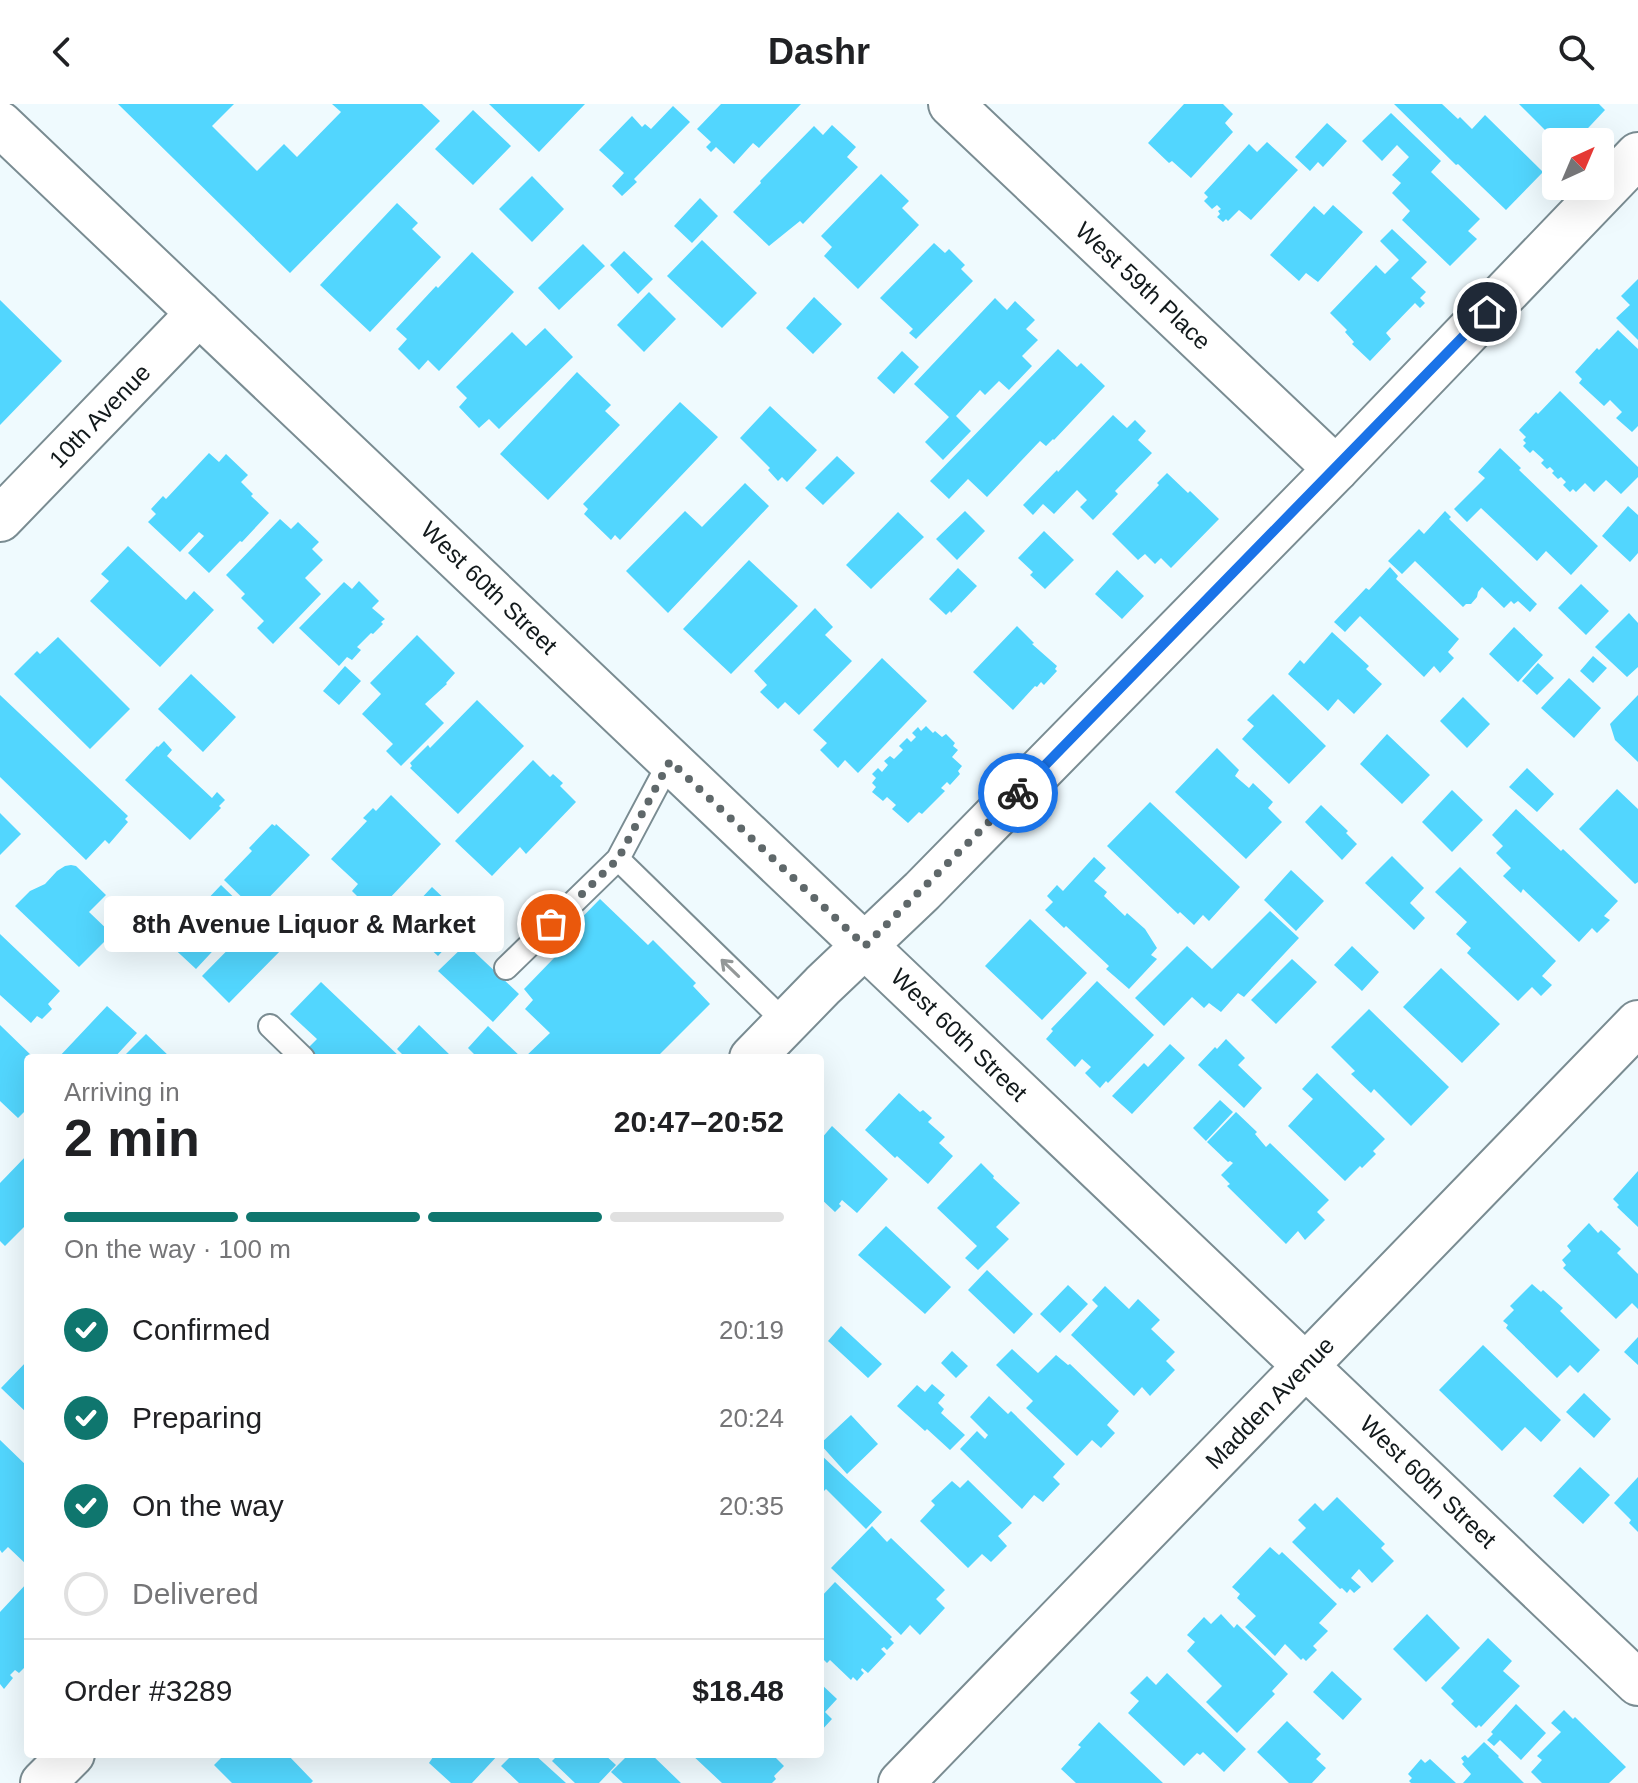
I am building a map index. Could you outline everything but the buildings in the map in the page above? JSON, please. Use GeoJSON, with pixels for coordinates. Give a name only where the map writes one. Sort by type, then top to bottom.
{"type":"FeatureCollection","features":[{"type":"Feature","properties":{"kind":"street","name":"West 59th Place"},"geometry":{"type":"LineString","coordinates":[[951,104],[1336,469]]}},
{"type":"Feature","properties":{"kind":"street","name":"West 60th Street"},"geometry":{"type":"LineString","coordinates":[[0,124],[1638,1683]]}},
{"type":"Feature","properties":{"kind":"street"},"geometry":{"type":"LineString","coordinates":[[756,1054],[912,901],[1336,469],[1638,155]]}},
{"type":"Feature","properties":{"kind":"street","name":"10th Avenue"},"geometry":{"type":"LineString","coordinates":[[0,519],[199,313]]}},
{"type":"Feature","properties":{"kind":"street","name":"Madden Avenue"},"geometry":{"type":"LineString","coordinates":[[901,1783],[1638,1023]]}},
{"type":"Feature","properties":{"kind":"street"},"geometry":{"type":"LineString","coordinates":[[43,1783],[68,1758]]}},
{"type":"Feature","properties":{"kind":"lane"},"geometry":{"type":"LineString","coordinates":[[506,968],[618,859],[670,761]]}},
{"type":"Feature","properties":{"kind":"lane"},"geometry":{"type":"LineString","coordinates":[[618,859],[786,1023]]}},
{"type":"Feature","properties":{"kind":"lane"},"geometry":{"type":"LineString","coordinates":[[270,1026],[299,1054]]}},
{"type":"Feature","properties":{"kind":"way so far"},"geometry":{"type":"LineString","coordinates":[[551,924],[618,859],[670,761],[865,946],[1018,793]]}},
{"type":"Feature","properties":{"kind":"place","name":"8th Avenue Liquor & Market"},"geometry":{"type":"Point","coordinates":[551,924]}},
{"type":"Feature","properties":{"kind":"route"},"geometry":{"type":"LineString","coordinates":[[1018,793],[1487,312]]}}]}
